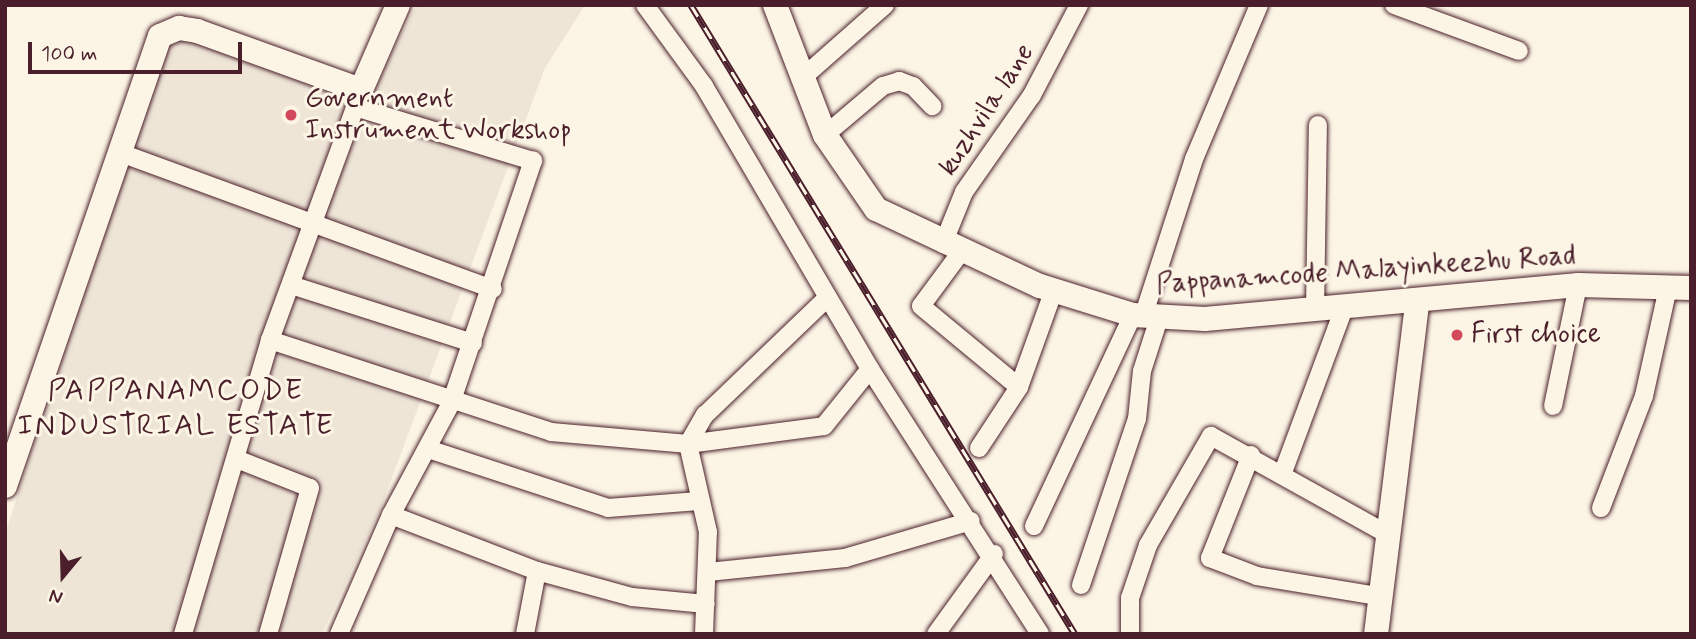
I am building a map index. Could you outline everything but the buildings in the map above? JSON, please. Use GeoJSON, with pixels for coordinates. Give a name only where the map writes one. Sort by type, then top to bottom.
{"type":"FeatureCollection","features":[{"type":"Feature","properties":{"kind":"street"},"geometry":{"type":"LineString","coordinates":[[183,634],[239,460],[270,340],[358,99],[398,5]]}},
{"type":"Feature","properties":{"kind":"street"},"geometry":{"type":"LineString","coordinates":[[645,5],[704,86],[827,299],[870,369],[995,554],[1040,634]]}},
{"type":"Feature","properties":{"kind":"street","name":"Pappanamcode Malayinkeezhu Road"},"geometry":{"type":"LineString","coordinates":[[775,5],[825,135],[876,209],[952,248],[1145,317],[1417,303],[1578,285],[1679,288]]}},
{"type":"Feature","properties":{"kind":"street"},"geometry":{"type":"LineString","coordinates":[[802,79],[885,5]]}},
{"type":"Feature","properties":{"kind":"street","name":"kuzhvila lane"},"geometry":{"type":"LineString","coordinates":[[1019,387],[921,306],[952,248],[964,192],[1032,95],[1079,5]]}},
{"type":"Feature","properties":{"kind":"street"},"geometry":{"type":"LineString","coordinates":[[1034,526],[1145,317],[1194,159],[1258,5]]}},
{"type":"Feature","properties":{"kind":"street"},"geometry":{"type":"LineString","coordinates":[[1394,5],[1519,51]]}},
{"type":"Feature","properties":{"kind":"street"},"geometry":{"type":"LineString","coordinates":[[5,486],[155,45],[167,30],[197,31],[358,99],[533,161],[493,289],[451,403],[391,515],[339,634]]}},
{"type":"Feature","properties":{"kind":"street"},"geometry":{"type":"LineString","coordinates":[[825,135],[883,86],[899,81],[913,86],[932,106]]}},
{"type":"Feature","properties":{"kind":"street"},"geometry":{"type":"LineString","coordinates":[[1315,310],[1318,125]]}},
{"type":"Feature","properties":{"kind":"street"},"geometry":{"type":"LineString","coordinates":[[118,152],[315,220],[493,289]]}},
{"type":"Feature","properties":{"kind":"street"},"geometry":{"type":"LineString","coordinates":[[291,285],[473,343]]}},
{"type":"Feature","properties":{"kind":"street"},"geometry":{"type":"LineString","coordinates":[[1553,406],[1578,285]]}},
{"type":"Feature","properties":{"kind":"street"},"geometry":{"type":"LineString","coordinates":[[1601,508],[1650,377],[1679,288]]}},
{"type":"Feature","properties":{"kind":"street"},"geometry":{"type":"LineString","coordinates":[[724,634],[704,633],[708,531],[688,444],[705,415],[827,299]]}},
{"type":"Feature","properties":{"kind":"street"},"geometry":{"type":"LineString","coordinates":[[979,448],[1019,387],[1050,301]]}},
{"type":"Feature","properties":{"kind":"street"},"geometry":{"type":"LineString","coordinates":[[1376,634],[1385,533],[1417,303]]}},
{"type":"Feature","properties":{"kind":"street"},"geometry":{"type":"LineString","coordinates":[[1282,475],[1344,308]]}},
{"type":"Feature","properties":{"kind":"street"},"geometry":{"type":"LineString","coordinates":[[1081,585],[1137,419],[1145,317]]}},
{"type":"Feature","properties":{"kind":"street"},"geometry":{"type":"LineString","coordinates":[[270,340],[451,403],[551,432],[688,444],[824,426],[870,369]]}},
{"type":"Feature","properties":{"kind":"street"},"geometry":{"type":"LineString","coordinates":[[1130,634],[1130,598],[1148,545],[1211,436],[1251,455],[1385,533]]}},
{"type":"Feature","properties":{"kind":"street"},"geometry":{"type":"LineString","coordinates":[[428,449],[608,508],[699,501]]}},
{"type":"Feature","properties":{"kind":"street"},"geometry":{"type":"LineString","coordinates":[[1251,455],[1210,558],[1258,576],[1378,596]]}},
{"type":"Feature","properties":{"kind":"street"},"geometry":{"type":"LineString","coordinates":[[239,460],[310,488],[268,634]]}},
{"type":"Feature","properties":{"kind":"street"},"geometry":{"type":"LineString","coordinates":[[391,515],[537,571],[632,597],[706,604]]}},
{"type":"Feature","properties":{"kind":"street"},"geometry":{"type":"LineString","coordinates":[[708,572],[858,555],[971,521]]}},
{"type":"Feature","properties":{"kind":"street"},"geometry":{"type":"LineString","coordinates":[[936,634],[995,554]]}},
{"type":"Feature","properties":{"kind":"street"},"geometry":{"type":"LineString","coordinates":[[525,634],[537,571]]}},
{"type":"Feature","properties":{"kind":"shaded area"},"geometry":{"type":"Polygon","coordinates":[[[416,5],[585,5],[545,68],[381,507],[322,634],[5,634],[5,534],[162,50],[181,38],[369,100],[416,5]]]}},
{"type":"Feature","properties":{"kind":"railway"},"geometry":{"type":"LineString","coordinates":[[691,5],[1075,634]]}},
{"type":"Feature","properties":{"kind":"place","name":"Government Instrument Workshop"},"geometry":{"type":"Point","coordinates":[291,115]}},
{"type":"Feature","properties":{"kind":"place","name":"First choice"},"geometry":{"type":"Point","coordinates":[1457,335]}},
{"type":"Feature","properties":{"kind":"district","name":"PAPPANAMCODE INDUSTRIAL ESTATE"},"geometry":{"type":"Point","coordinates":[176,408]}}]}
